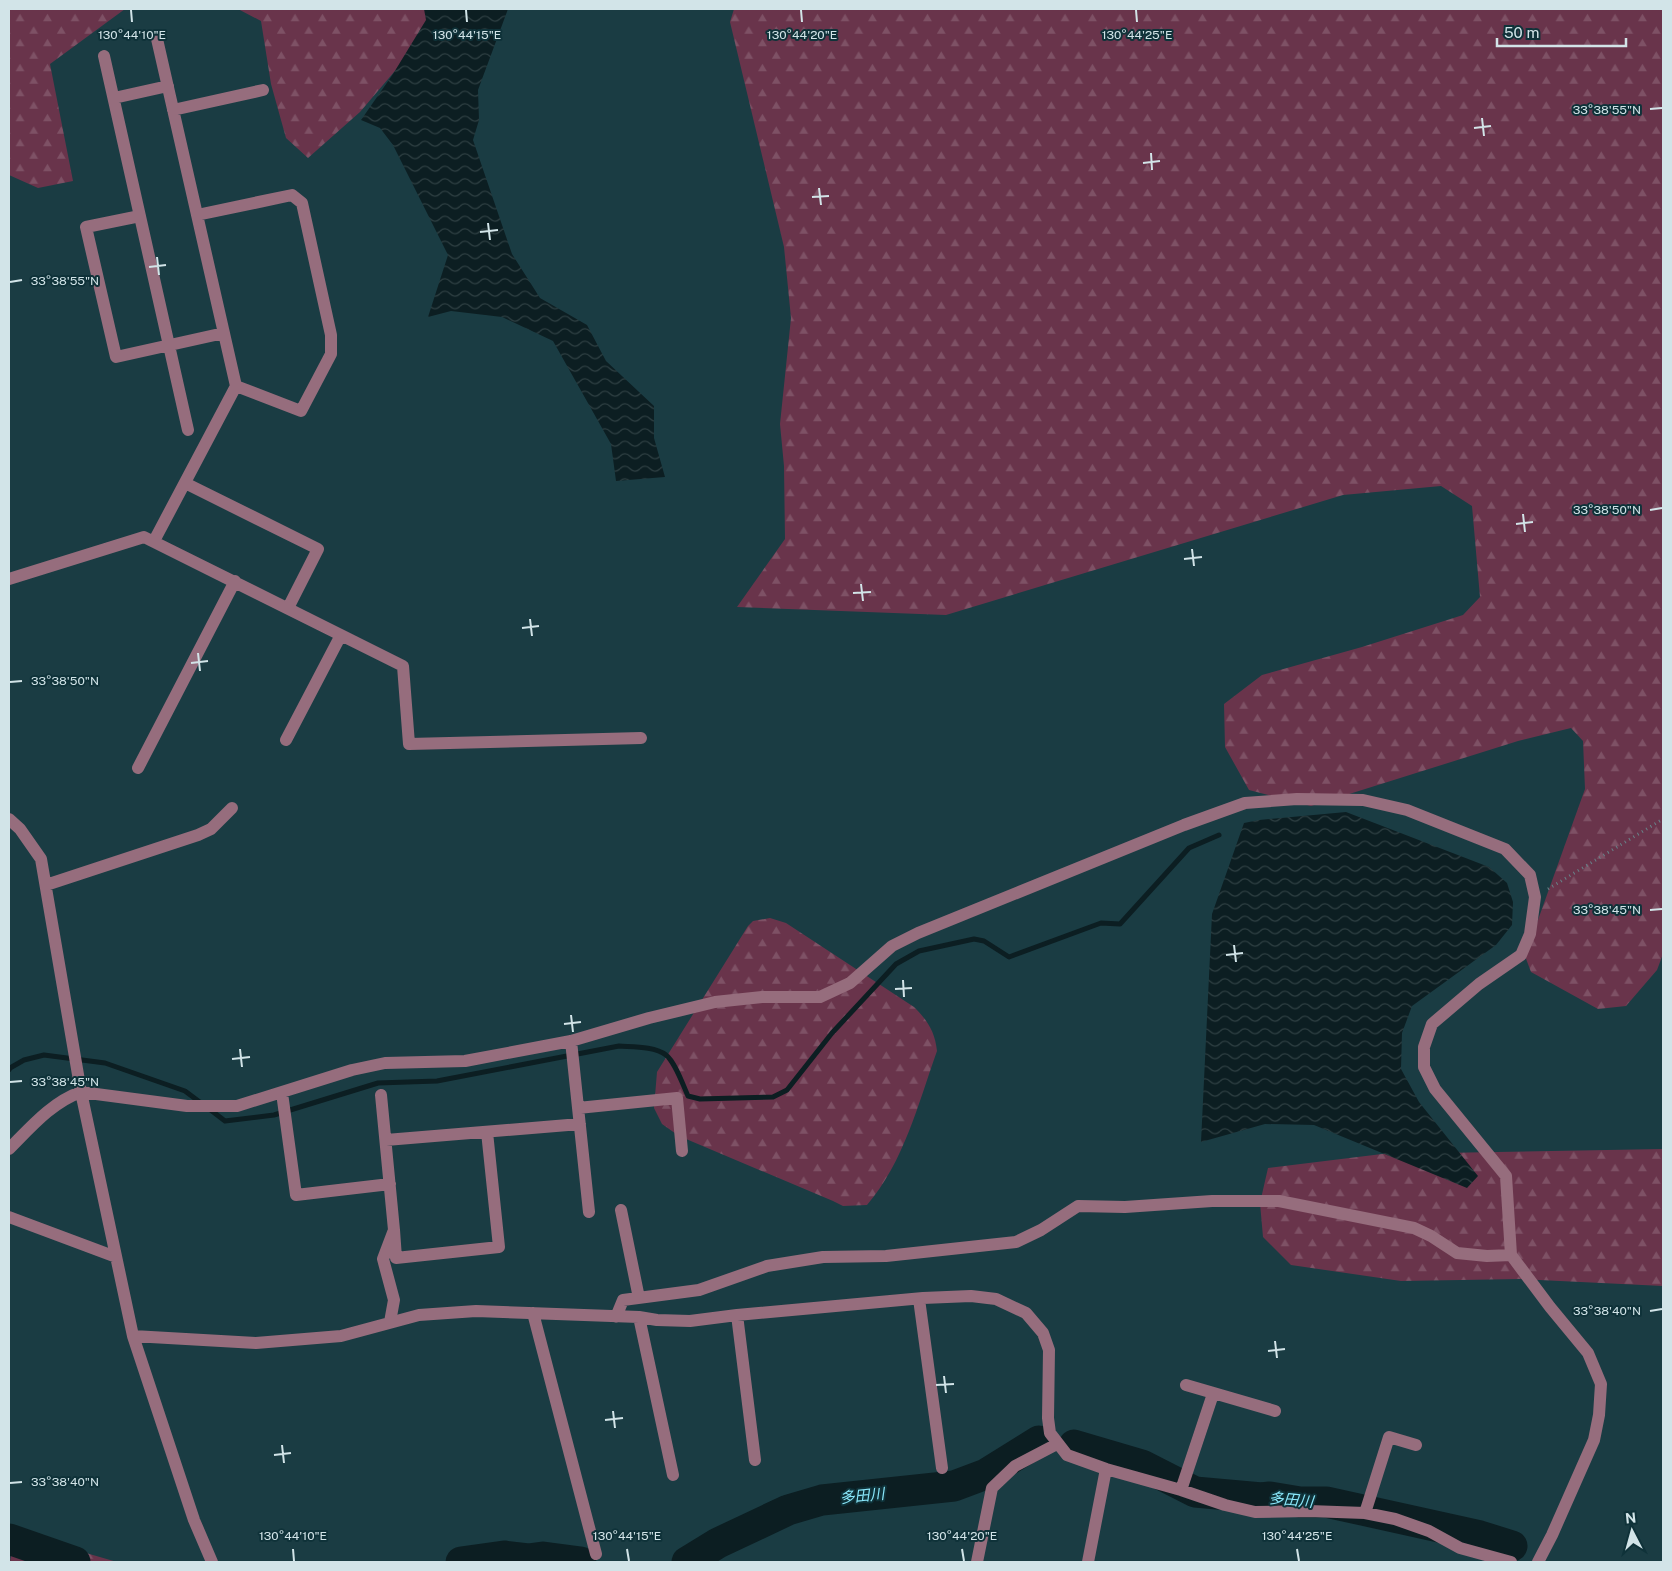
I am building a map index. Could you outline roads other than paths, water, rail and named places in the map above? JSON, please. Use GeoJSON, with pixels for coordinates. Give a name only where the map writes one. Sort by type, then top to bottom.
{"type":"FeatureCollection","features":[{"type":"Feature","properties":{"kind":"street"},"geometry":{"type":"LineString","coordinates":[[154,541],[236,386],[157,39]]}},
{"type":"Feature","properties":{"kind":"street"},"geometry":{"type":"LineString","coordinates":[[104,56],[188,430]]}},
{"type":"Feature","properties":{"kind":"street"},"geometry":{"type":"LineString","coordinates":[[114,98],[168,86]]}},
{"type":"Feature","properties":{"kind":"street"},"geometry":{"type":"LineString","coordinates":[[173,110],[263,90]]}},
{"type":"Feature","properties":{"kind":"street"},"geometry":{"type":"LineString","coordinates":[[197,215],[292,195],[302,203],[331,335],[331,354],[301,411],[236,386]]}},
{"type":"Feature","properties":{"kind":"street"},"geometry":{"type":"LineString","coordinates":[[140,216],[86,227],[116,357],[224,333]]}},
{"type":"Feature","properties":{"kind":"street"},"geometry":{"type":"LineString","coordinates":[[185,483],[318,548],[288,608]]}},
{"type":"Feature","properties":{"kind":"street"},"geometry":{"type":"LineString","coordinates":[[9,579],[144,536],[403,666],[409,744],[641,738]]}},
{"type":"Feature","properties":{"kind":"street"},"geometry":{"type":"LineString","coordinates":[[138,768],[234,582]]}},
{"type":"Feature","properties":{"kind":"street"},"geometry":{"type":"LineString","coordinates":[[286,740],[342,635]]}},
{"type":"Feature","properties":{"kind":"street"},"geometry":{"type":"LineString","coordinates":[[9,1149],[60,1103],[81,1092],[187,1106],[237,1106],[352,1070],[386,1063],[465,1061],[571,1042],[649,1018],[715,1002],[762,997],[820,997],[850,983],[892,946],[918,933],[1184,825],[1246,803],[1297,798],[1363,800],[1407,810],[1505,849],[1530,875],[1535,897],[1530,934],[1521,955],[1479,984],[1432,1024],[1424,1047],[1424,1067],[1435,1089],[1506,1176],[1511,1255],[1588,1353],[1601,1384],[1599,1415],[1594,1440],[1538,1562]]}},
{"type":"Feature","properties":{"kind":"street"},"geometry":{"type":"LineString","coordinates":[[46,885],[198,835],[211,829],[232,808]]}},
{"type":"Feature","properties":{"kind":"street"},"geometry":{"type":"LineString","coordinates":[[9,819],[20,830],[41,859],[81,1092],[133,1336],[194,1520],[212,1562]]}},
{"type":"Feature","properties":{"kind":"street"},"geometry":{"type":"LineString","coordinates":[[571,1042],[589,1212]]}},
{"type":"Feature","properties":{"kind":"street"},"geometry":{"type":"LineString","coordinates":[[282,1093],[296,1195],[390,1184]]}},
{"type":"Feature","properties":{"kind":"street"},"geometry":{"type":"LineString","coordinates":[[381,1095],[396,1258],[499,1247],[487,1132]]}},
{"type":"Feature","properties":{"kind":"street"},"geometry":{"type":"LineString","coordinates":[[578,1108],[676,1098],[682,1151]]}},
{"type":"Feature","properties":{"kind":"street"},"geometry":{"type":"LineString","coordinates":[[386,1140],[580,1124]]}},
{"type":"Feature","properties":{"kind":"street"},"geometry":{"type":"LineString","coordinates":[[616,1317],[623,1300],[699,1290],[768,1266],[823,1256],[886,1256],[1016,1242],[1041,1230],[1078,1206],[1125,1207],[1212,1201],[1279,1201],[1414,1228],[1431,1236],[1457,1253],[1487,1256],[1511,1255]]}},
{"type":"Feature","properties":{"kind":"street"},"geometry":{"type":"LineString","coordinates":[[621,1210],[639,1298]]}},
{"type":"Feature","properties":{"kind":"street"},"geometry":{"type":"LineString","coordinates":[[9,1217],[116,1257]]}},
{"type":"Feature","properties":{"kind":"street"},"geometry":{"type":"LineString","coordinates":[[390,1322],[394,1300],[383,1259],[394,1230]]}},
{"type":"Feature","properties":{"kind":"street"},"geometry":{"type":"LineString","coordinates":[[133,1336],[256,1343],[340,1336],[418,1316],[476,1311],[639,1317],[657,1320],[690,1321],[918,1299],[971,1296],[996,1299],[1026,1313],[1043,1333],[1049,1350],[1048,1418],[1050,1433],[1067,1455],[1106,1469],[1181,1490],[1225,1506],[1255,1512],[1365,1513],[1396,1519],[1428,1531],[1460,1548],[1511,1562]]}},
{"type":"Feature","properties":{"kind":"street"},"geometry":{"type":"LineString","coordinates":[[918,1299],[942,1468]]}},
{"type":"Feature","properties":{"kind":"street"},"geometry":{"type":"LineString","coordinates":[[533,1313],[596,1554]]}},
{"type":"Feature","properties":{"kind":"street"},"geometry":{"type":"LineString","coordinates":[[737,1315],[755,1460]]}},
{"type":"Feature","properties":{"kind":"street"},"geometry":{"type":"LineString","coordinates":[[639,1317],[673,1475]]}},
{"type":"Feature","properties":{"kind":"street"},"geometry":{"type":"LineString","coordinates":[[1186,1385],[1275,1411]]}},
{"type":"Feature","properties":{"kind":"street"},"geometry":{"type":"LineString","coordinates":[[1181,1490],[1213,1394]]}},
{"type":"Feature","properties":{"kind":"street"},"geometry":{"type":"LineString","coordinates":[[1365,1513],[1389,1437],[1416,1444]]}},
{"type":"Feature","properties":{"kind":"street"},"geometry":{"type":"LineString","coordinates":[[977,1562],[992,1488],[1015,1466],[1057,1444]]}},
{"type":"Feature","properties":{"kind":"street"},"geometry":{"type":"LineString","coordinates":[[1088,1562],[1106,1469]]}},
{"type":"Feature","properties":{"kind":"water"},"geometry":{"type":"Polygon","coordinates":[[[424,9],[508,9],[478,90],[479,120],[473,140],[512,254],[540,298],[587,325],[606,361],[654,406],[654,438],[665,477],[616,481],[611,444],[553,341],[502,317],[451,311],[428,317],[448,255],[393,145],[380,128],[361,120],[393,74],[426,20],[424,9]]]}},
{"type":"Feature","properties":{"kind":"water"},"geometry":{"type":"Polygon","coordinates":[[[1346,812],[1489,867],[1507,883],[1513,902],[1512,925],[1496,945],[1412,1006],[1402,1033],[1401,1069],[1419,1102],[1478,1176],[1467,1188],[1314,1125],[1265,1124],[1201,1142],[1212,914],[1244,823],[1346,812]]]}},
{"type":"Feature","properties":{"kind":"waterway"},"geometry":{"type":"LineString","coordinates":[[208,1108],[225,1121],[274,1115],[378,1083],[437,1081],[619,1046],[650,1048],[666,1055],[676,1068],[688,1096],[700,1099],[773,1097],[787,1090],[832,1033],[896,964],[919,951],[974,939],[984,941],[1009,957],[1101,923],[1120,924],[1189,848],[1219,835]]}},
{"type":"Feature","properties":{"kind":"waterway"},"geometry":{"type":"LineString","coordinates":[[9,1070],[24,1060],[44,1055],[105,1063],[185,1091],[201,1103]]}},
{"type":"Feature","properties":{"kind":"waterway","name":"多田川"},"geometry":{"type":"LineString","coordinates":[[687,1562],[718,1543],[788,1510],[822,1500],[954,1486],[986,1474],[1039,1441]]}},
{"type":"Feature","properties":{"kind":"waterway","name":"多田川"},"geometry":{"type":"LineString","coordinates":[[1074,1445],[1142,1465],[1195,1492],[1262,1498],[1270,1497],[1300,1502],[1326,1502],[1480,1536],[1512,1546]]}},
{"type":"Feature","properties":{"kind":"waterway","name":"多田川"},"geometry":{"type":"LineString","coordinates":[[9,1539],[75,1562]]}},
{"type":"Feature","properties":{"kind":"waterway","name":"多田川"},"geometry":{"type":"LineString","coordinates":[[461,1562],[504,1556],[528,1559],[543,1557],[581,1562]]}},
{"type":"Feature","properties":{"kind":"waterway","name":"多田川"},"geometry":{"type":"LineString","coordinates":[[528,1559],[531,1562]]}}]}
